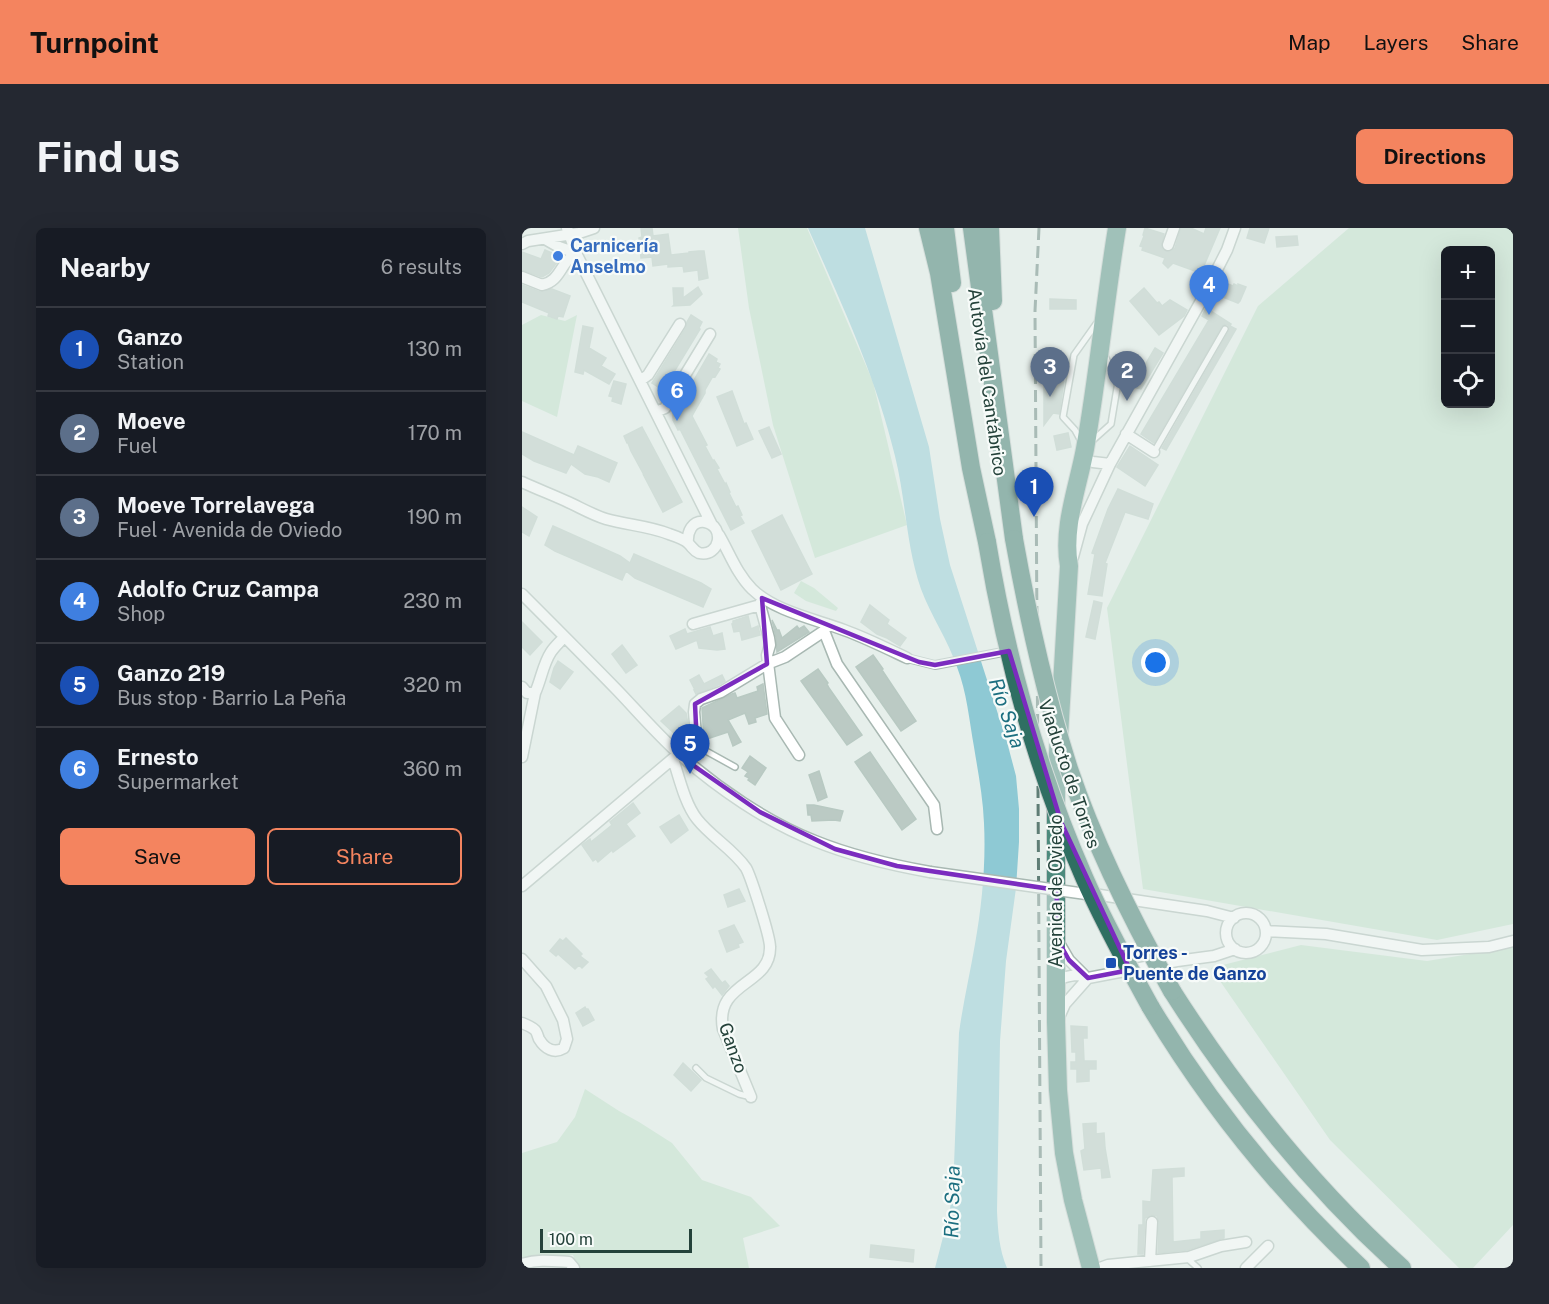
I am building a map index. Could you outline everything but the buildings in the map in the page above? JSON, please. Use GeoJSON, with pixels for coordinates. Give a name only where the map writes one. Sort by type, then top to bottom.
{"type":"FeatureCollection","features":[{"type":"Feature","properties":{"kind":"highway"},"geometry":{"type":"LineString","coordinates":[[928,228],[939,273],[970,458],[987,542]]}},
{"type":"Feature","properties":{"kind":"highway","name":"Autovía del Cantábrico"},"geometry":{"type":"LineString","coordinates":[[945,228],[987,542]]}},
{"type":"Feature","properties":{"kind":"highway","name":"Autovía del Cantábrico"},"geometry":{"type":"LineString","coordinates":[[972,228],[1014,536]]}},
{"type":"Feature","properties":{"kind":"highway"},"geometry":{"type":"LineString","coordinates":[[990,228],[993,307],[1014,536]]}},
{"type":"Feature","properties":{"kind":"highway","name":"Avenida de Oviedo"},"geometry":{"type":"LineString","coordinates":[[1091,1268],[1075,1210],[1064,1153],[1058,1090],[1056,787],[1070,566],[1067,552],[1068,532],[1084,454],[1118,228]]}},
{"type":"Feature","properties":{"kind":"highway","name":"Viaducto de Torres"},"geometry":{"type":"LineString","coordinates":[[1014,536],[1038,660],[1073,778],[1091,827],[1115,880],[1172,991],[1220,1064],[1269,1129],[1332,1200],[1402,1268]]}},
{"type":"Feature","properties":{"kind":"highway","name":"Viaducto de Torres"},"geometry":{"type":"LineString","coordinates":[[987,542],[1011,662],[1047,784],[1085,879],[1150,1006],[1184,1060],[1242,1138],[1309,1216],[1361,1268]]}},
{"type":"Feature","properties":{"kind":"street"},"geometry":{"type":"LineString","coordinates":[[545,238],[557,228]]}},
{"type":"Feature","properties":{"kind":"street"},"geometry":{"type":"LineString","coordinates":[[522,244],[594,228]]}},
{"type":"Feature","properties":{"kind":"street"},"geometry":{"type":"LineString","coordinates":[[1168,245],[1174,228]]}},
{"type":"Feature","properties":{"kind":"street"},"geometry":{"type":"LineString","coordinates":[[1070,566],[1082,524],[1110,464],[1201,301],[1227,250],[1235,228]]}},
{"type":"Feature","properties":{"kind":"street"},"geometry":{"type":"LineString","coordinates":[[559,247],[569,235]]}},
{"type":"Feature","properties":{"kind":"street"},"geometry":{"type":"LineString","coordinates":[[569,235],[733,563],[761,602],[770,645],[767,664],[775,718],[799,755]]}},
{"type":"Feature","properties":{"kind":"street"},"geometry":{"type":"LineString","coordinates":[[545,238],[559,247],[576,253]]}},
{"type":"Feature","properties":{"kind":"street"},"geometry":{"type":"LineString","coordinates":[[522,277],[546,285],[553,281],[567,261],[576,253]]}},
{"type":"Feature","properties":{"kind":"street"},"geometry":{"type":"LineString","coordinates":[[641,380],[648,375],[680,324]]}},
{"type":"Feature","properties":{"kind":"street"},"geometry":{"type":"LineString","coordinates":[[656,412],[665,408],[710,334]]}},
{"type":"Feature","properties":{"kind":"street"},"geometry":{"type":"LineString","coordinates":[[1126,434],[1154,452]]}},
{"type":"Feature","properties":{"kind":"street"},"geometry":{"type":"LineString","coordinates":[[1084,454],[1110,464]]}},
{"type":"Feature","properties":{"kind":"street"},"geometry":{"type":"LineString","coordinates":[[522,482],[604,518],[667,533],[688,543],[693,550],[720,555],[733,563]]}},
{"type":"Feature","properties":{"kind":"street"},"geometry":{"type":"LineString","coordinates":[[688,543],[688,536],[700,515],[702,502]]}},
{"type":"Feature","properties":{"kind":"street"},"geometry":{"type":"LineString","coordinates":[[667,533],[692,527],[700,522],[707,522],[716,530],[719,541],[715,548],[708,552]]}},
{"type":"Feature","properties":{"kind":"street"},"geometry":{"type":"LineString","coordinates":[[522,594],[680,758],[716,785],[787,828],[835,849],[897,866],[1207,911],[1234,918],[1245,914],[1256,916],[1266,932],[1263,944],[1253,952],[1247,953],[1234,949],[1227,940],[1226,934],[1234,918]]}},
{"type":"Feature","properties":{"kind":"street"},"geometry":{"type":"LineString","coordinates":[[693,624],[761,602],[826,628],[855,634],[907,658],[935,665],[1014,650]]}},
{"type":"Feature","properties":{"kind":"street"},"geometry":{"type":"LineString","coordinates":[[522,886],[697,746],[694,719],[696,704],[701,699],[721,692],[767,664],[785,657],[826,628]]}},
{"type":"Feature","properties":{"kind":"street"},"geometry":{"type":"LineString","coordinates":[[826,628],[837,664],[934,805],[937,829]]}},
{"type":"Feature","properties":{"kind":"street"},"geometry":{"type":"LineString","coordinates":[[522,757],[535,693],[547,660],[564,637]]}},
{"type":"Feature","properties":{"kind":"street"},"geometry":{"type":"LineString","coordinates":[[522,687],[527,693],[535,693]]}},
{"type":"Feature","properties":{"kind":"street","name":"Ganzo"},"geometry":{"type":"LineString","coordinates":[[680,758],[690,806],[697,818],[747,869],[767,932],[770,948],[767,961],[760,971],[727,999],[721,1019],[751,1097]]}},
{"type":"Feature","properties":{"kind":"street"},"geometry":{"type":"LineString","coordinates":[[1266,932],[1326,934],[1422,950],[1489,947],[1513,941]]}},
{"type":"Feature","properties":{"kind":"street"},"geometry":{"type":"LineString","coordinates":[[1056,937],[1069,960],[1086,979]]}},
{"type":"Feature","properties":{"kind":"street"},"geometry":{"type":"LineString","coordinates":[[1056,980],[1086,979],[1214,956],[1234,949]]}},
{"type":"Feature","properties":{"kind":"street"},"geometry":{"type":"LineString","coordinates":[[522,959],[546,986],[563,1020],[567,1039],[564,1048],[553,1052],[545,1047],[536,1031],[522,1023]]}},
{"type":"Feature","properties":{"kind":"street"},"geometry":{"type":"LineString","coordinates":[[1056,1022],[1065,1004],[1086,979]]}},
{"type":"Feature","properties":{"kind":"street"},"geometry":{"type":"LineString","coordinates":[[1152,1222],[1158,1263]]}},
{"type":"Feature","properties":{"kind":"street"},"geometry":{"type":"LineString","coordinates":[[1100,1268],[1108,1265],[1158,1263],[1188,1257],[1221,1246],[1246,1242]]}},
{"type":"Feature","properties":{"kind":"street"},"geometry":{"type":"LineString","coordinates":[[1246,1268],[1268,1246]]}},
{"type":"Feature","properties":{"kind":"street"},"geometry":{"type":"LineString","coordinates":[[522,1264],[548,1260],[569,1262],[574,1268]]}},
{"type":"Feature","properties":{"kind":"lane"},"geometry":{"type":"LineString","coordinates":[[1084,454],[1075,430],[1063,417],[1074,355],[1104,313]]}},
{"type":"Feature","properties":{"kind":"lane"},"geometry":{"type":"LineString","coordinates":[[1154,452],[1225,330]]}},
{"type":"Feature","properties":{"kind":"lane"},"geometry":{"type":"LineString","coordinates":[[697,746],[735,767]]}},
{"type":"Feature","properties":{"kind":"lane"},"geometry":{"type":"LineString","coordinates":[[696,1068],[706,1078],[751,1097]]}},
{"type":"Feature","properties":{"kind":"lane"},"geometry":{"type":"LineString","coordinates":[[1188,1257],[1198,1268]]}},
{"type":"Feature","properties":{"kind":"highlighted area"},"geometry":{"type":"Polygon","coordinates":[[[762,598],[919,662],[935,665],[1009,651],[1061,822],[1130,970],[1088,978],[1069,960],[1056,937],[1057,890],[897,866],[835,849],[760,812],[687,761],[697,746],[695,704],[767,664],[762,598]]]}},
{"type":"Feature","properties":{"kind":"green space"},"geometry":{"type":"Polygon","coordinates":[[[738,228],[807,228],[873,382],[907,525],[815,558],[773,425],[749,308],[738,228]]]}},
{"type":"Feature","properties":{"kind":"green space"},"geometry":{"type":"Polygon","coordinates":[[[1349,228],[1513,228],[1513,924],[1437,940],[1143,889],[1107,608],[1258,306],[1349,228]]]}},
{"type":"Feature","properties":{"kind":"green space"},"geometry":{"type":"Polygon","coordinates":[[[541,315],[565,321],[577,315],[557,417],[522,401],[522,325],[541,315]]]}},
{"type":"Feature","properties":{"kind":"green space"},"geometry":{"type":"Polygon","coordinates":[[[801,581],[814,588],[838,608],[836,611],[806,601],[794,593],[801,581]]]}},
{"type":"Feature","properties":{"kind":"green space"},"geometry":{"type":"Polygon","coordinates":[[[1301,945],[1427,961],[1513,947],[1513,1225],[1473,1268],[1459,1268],[1330,1140],[1211,968],[1301,945]]]}},
{"type":"Feature","properties":{"kind":"green space"},"geometry":{"type":"Polygon","coordinates":[[[585,1089],[672,1143],[702,1180],[751,1197],[780,1226],[743,1238],[749,1268],[578,1268],[573,1255],[522,1259],[522,1153],[557,1142],[575,1117],[585,1089]]]}},
{"type":"Feature","properties":{"kind":"water","name":"Río Saja"},"geometry":{"type":"Polygon","coordinates":[[[808,228],[865,228],[929,447],[950,565],[1016,776],[1019,842],[1000,1041],[997,1211],[998,1233],[1007,1268],[935,1268],[953,1192],[959,1033],[983,884],[984,838],[981,794],[963,687],[953,657],[925,599],[916,573],[899,473],[878,397],[857,340],[808,228]]]}},
{"type":"Feature","properties":{"kind":"railway"},"geometry":{"type":"LineString","coordinates":[[1039,228],[1035,311],[1041,1268]]}},
{"type":"Feature","properties":{"kind":"place","name":"Carnicería Anselmo"},"geometry":{"type":"Point","coordinates":[558,256]}},
{"type":"Feature","properties":{"kind":"place","name":"Adolfo Cruz Campa"},"geometry":{"type":"Point","coordinates":[1209,315]}},
{"type":"Feature","properties":{"kind":"place","name":"Moeve Torrelavega"},"geometry":{"type":"Point","coordinates":[1050,397]}},
{"type":"Feature","properties":{"kind":"place","name":"Moeve"},"geometry":{"type":"Point","coordinates":[1127,401]}},
{"type":"Feature","properties":{"kind":"place","name":"Ernesto"},"geometry":{"type":"Point","coordinates":[677,421]}},
{"type":"Feature","properties":{"kind":"place","name":"Ganzo"},"geometry":{"type":"Point","coordinates":[1034,517]}},
{"type":"Feature","properties":{"kind":"place","name":"Ganzo 219"},"geometry":{"type":"Point","coordinates":[690,774]}},
{"type":"Feature","properties":{"kind":"place","name":"Torres - Puente de Ganzo"},"geometry":{"type":"Point","coordinates":[1111,963]}}]}
